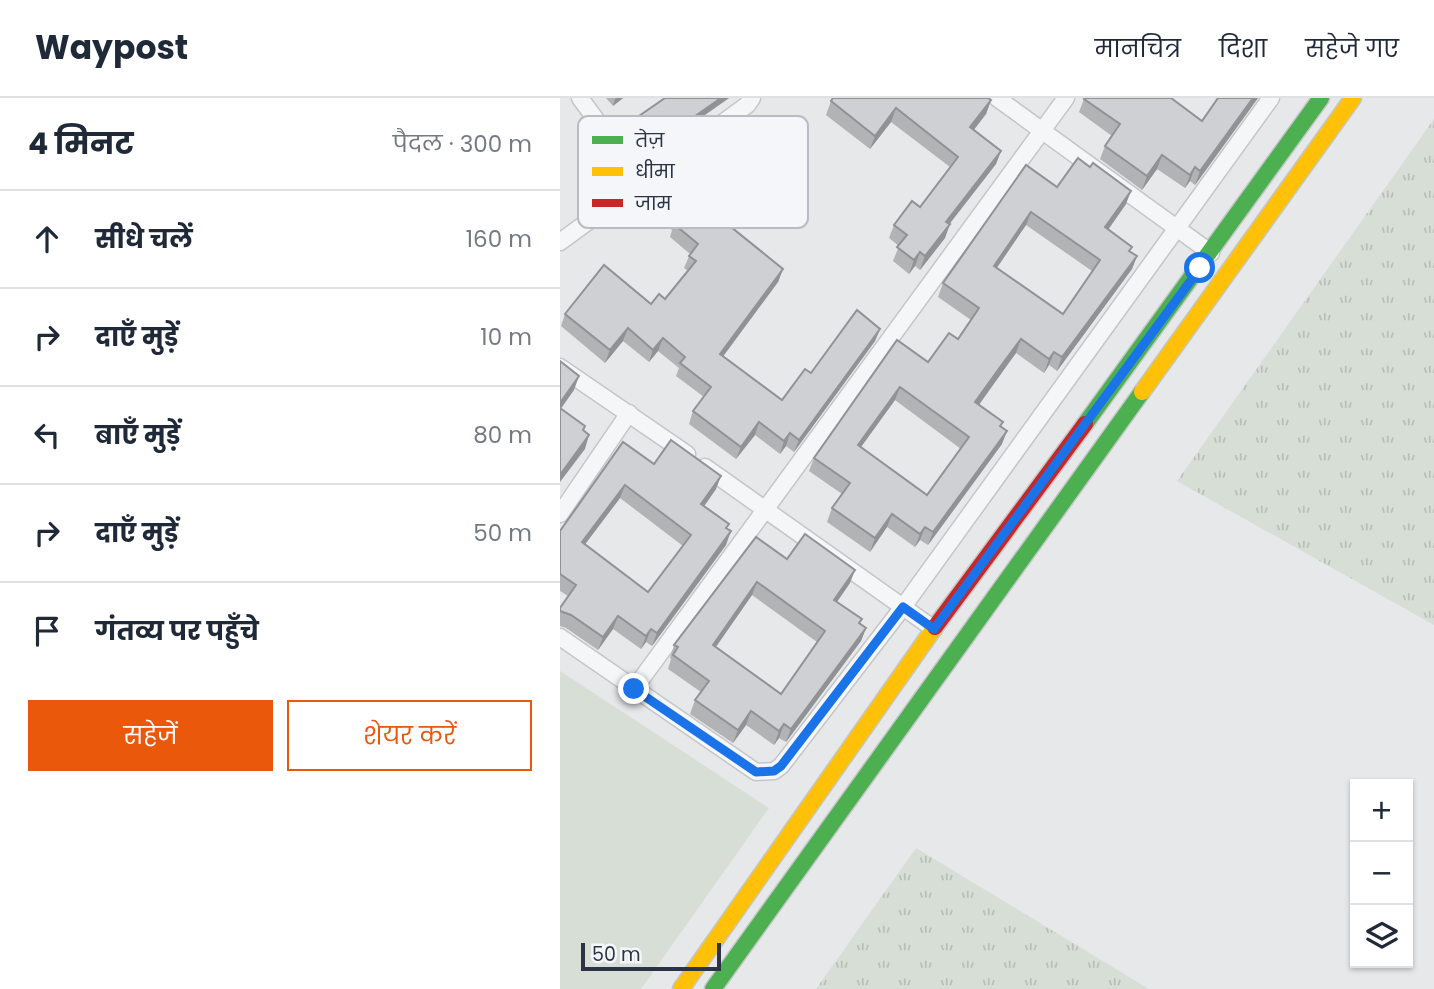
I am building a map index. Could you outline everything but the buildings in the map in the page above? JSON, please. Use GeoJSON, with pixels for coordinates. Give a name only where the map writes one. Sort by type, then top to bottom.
{"type":"FeatureCollection","features":[{"type":"Feature","properties":{"kind":"street"},"geometry":{"type":"LineString","coordinates":[[580,98],[593,116]]}},
{"type":"Feature","properties":{"kind":"street"},"geometry":{"type":"LineString","coordinates":[[728,116],[752,98]]}},
{"type":"Feature","properties":{"kind":"street"},"geometry":{"type":"LineString","coordinates":[[997,98],[1211,253]]}},
{"type":"Feature","properties":{"kind":"street"},"geometry":{"type":"LineString","coordinates":[[634,689],[1066,98]]}},
{"type":"Feature","properties":{"kind":"street"},"geometry":{"type":"LineString","coordinates":[[560,637],[756,772],[774,771],[793,754],[903,607],[1271,98]]}},
{"type":"Feature","properties":{"kind":"street"},"geometry":{"type":"LineString","coordinates":[[681,989],[934,629],[1211,253],[1321,98]]}},
{"type":"Feature","properties":{"kind":"street"},"geometry":{"type":"LineString","coordinates":[[713,989],[1353,98]]}},
{"type":"Feature","properties":{"kind":"street"},"geometry":{"type":"LineString","coordinates":[[560,242],[579,228]]}},
{"type":"Feature","properties":{"kind":"street"},"geometry":{"type":"LineString","coordinates":[[1156,326],[1177,341]]}},
{"type":"Feature","properties":{"kind":"street"},"geometry":{"type":"LineString","coordinates":[[560,368],[629,413],[934,629]]}},
{"type":"Feature","properties":{"kind":"street"},"geometry":{"type":"LineString","coordinates":[[560,514],[629,413]]}},
{"type":"Feature","properties":{"kind":"green space"},"geometry":{"type":"Polygon","coordinates":[[[1434,119],[1434,625],[1177,481],[1434,119]]]}},
{"type":"Feature","properties":{"kind":"green space"},"geometry":{"type":"Polygon","coordinates":[[[560,671],[769,808],[641,989],[560,989],[560,671]]]}},
{"type":"Feature","properties":{"kind":"green space"},"geometry":{"type":"Polygon","coordinates":[[[916,848],[1149,989],[816,989],[916,848]]]}},
{"type":"Feature","properties":{"kind":"traffic: fast"},"geometry":{"type":"LineString","coordinates":[[1085,424],[1321,98]]}},
{"type":"Feature","properties":{"kind":"traffic: fast"},"geometry":{"type":"LineString","coordinates":[[713,989],[1142,392]]}},
{"type":"Feature","properties":{"kind":"traffic: slow"},"geometry":{"type":"LineString","coordinates":[[1142,392],[1353,98]]}},
{"type":"Feature","properties":{"kind":"traffic: slow"},"geometry":{"type":"LineString","coordinates":[[681,989],[935,627]]}},
{"type":"Feature","properties":{"kind":"traffic: jam"},"geometry":{"type":"LineString","coordinates":[[935,627],[1085,424]]}},
{"type":"Feature","properties":{"kind":"route"},"geometry":{"type":"LineString","coordinates":[[634,689],[756,772],[774,771],[781,766],[793,754],[903,607],[934,629],[1200,268]]}}]}
